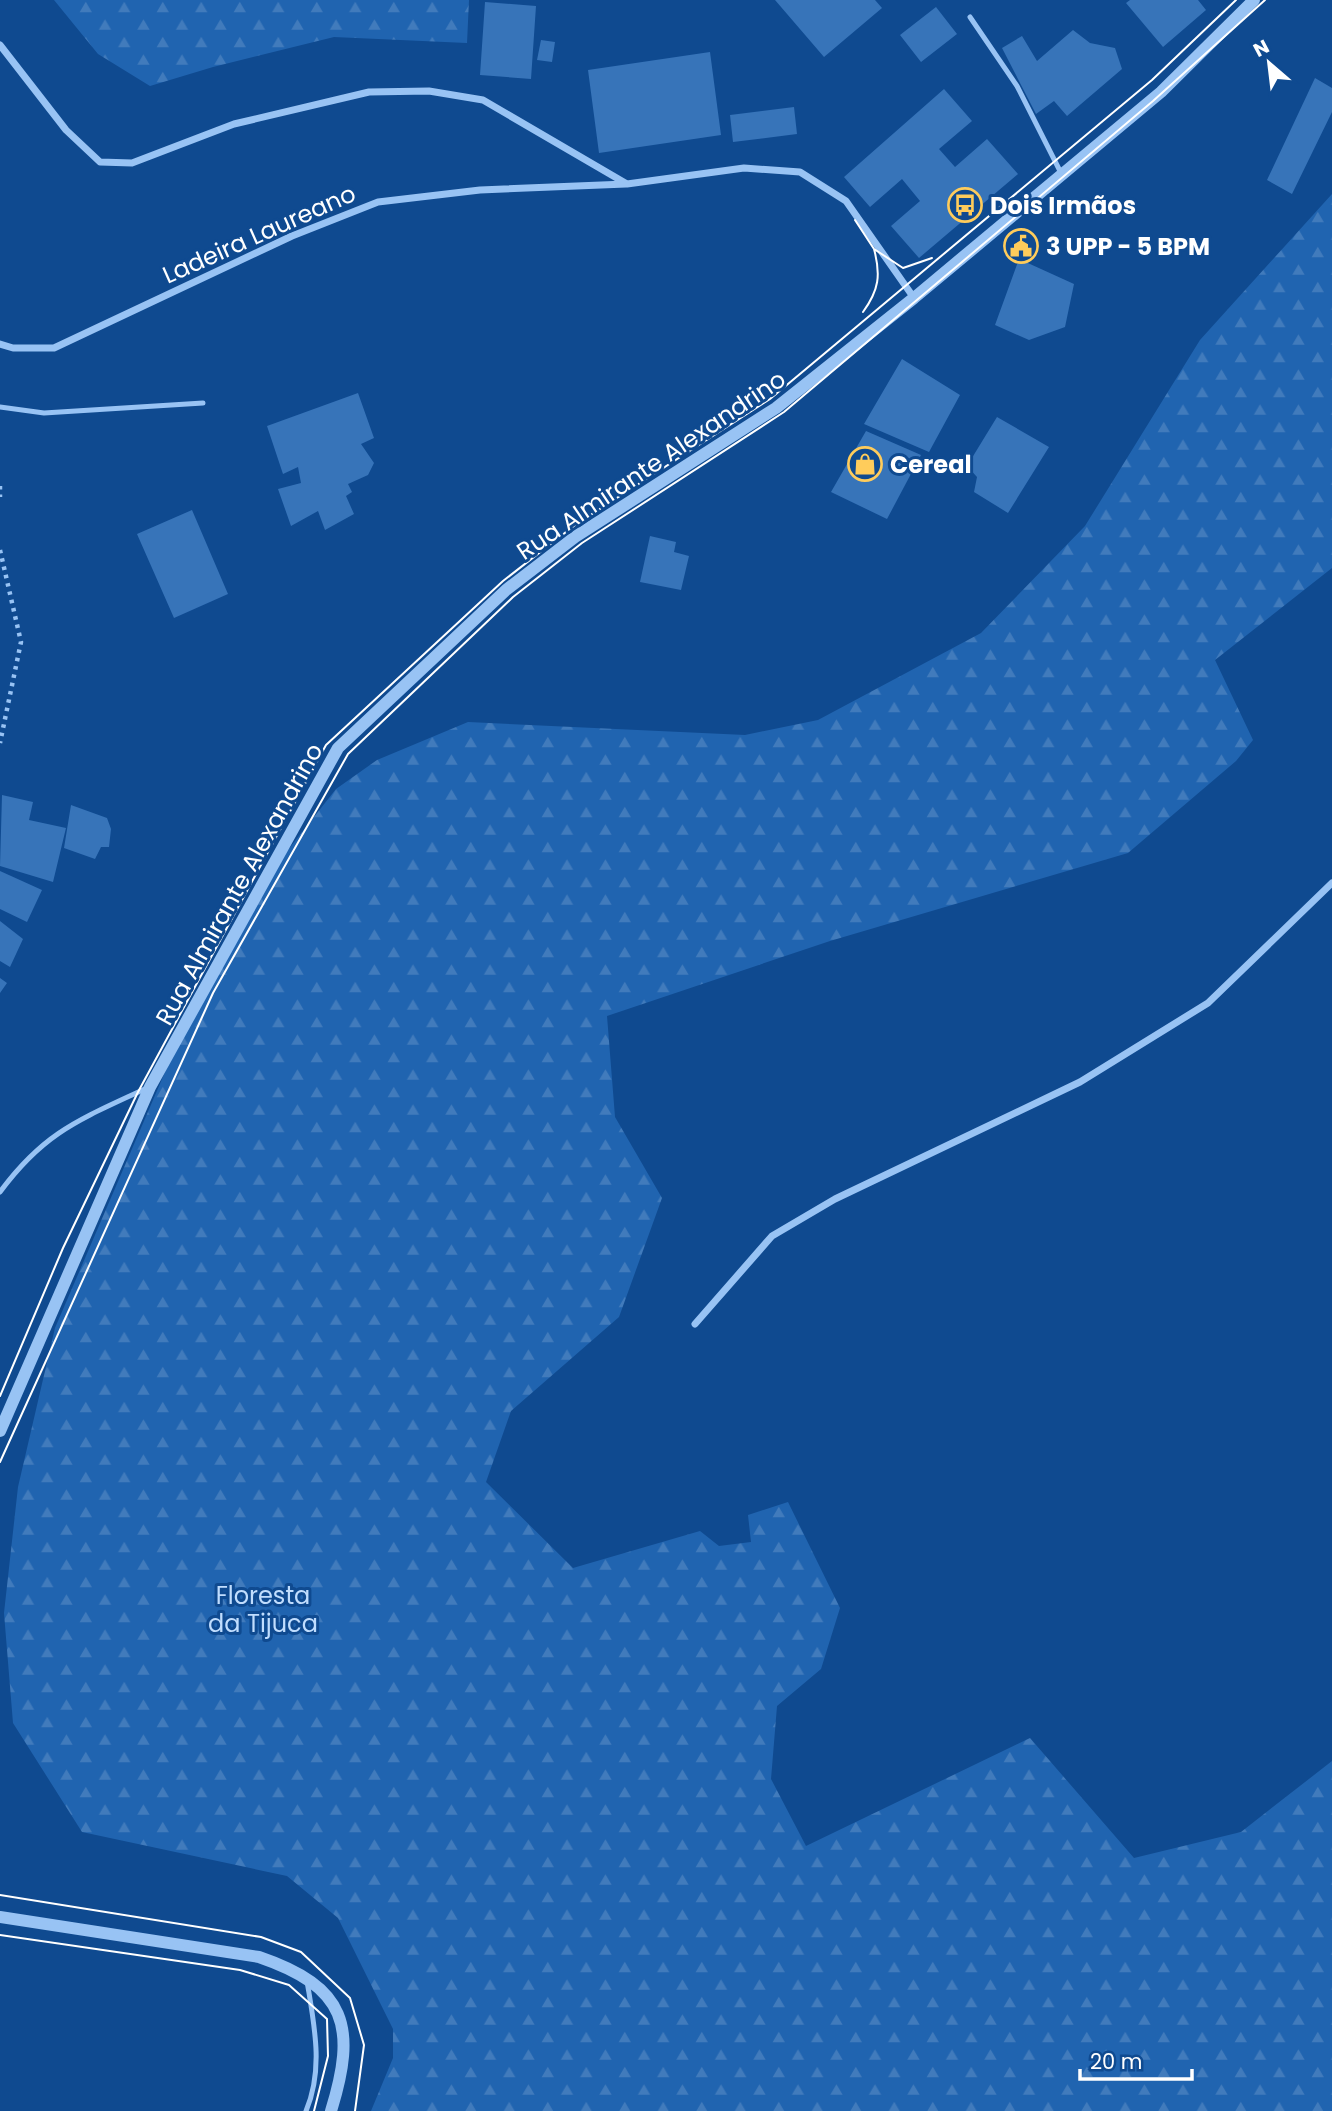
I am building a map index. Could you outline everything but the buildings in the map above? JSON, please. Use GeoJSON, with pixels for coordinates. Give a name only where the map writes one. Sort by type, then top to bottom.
{"type":"FeatureCollection","features":[{"type":"Feature","properties":{"kind":"street","name":"Rua Almirante Alexandrino"},"geometry":{"type":"LineString","coordinates":[[0,1431],[150,1087],[338,748],[516,583],[575,537],[776,408],[914,299],[1161,92],[1254,0]]}},
{"type":"Feature","properties":{"kind":"street"},"geometry":{"type":"LineString","coordinates":[[0,45],[66,130],[100,162],[132,163],[234,124],[369,92],[429,91],[483,100],[627,184]]}},
{"type":"Feature","properties":{"kind":"street","name":"Ladeira Laureano"},"geometry":{"type":"LineString","coordinates":[[0,344],[13,348],[54,348],[292,236],[378,201],[480,190],[627,184],[744,168],[800,172],[846,201],[914,299]]}},
{"type":"Feature","properties":{"kind":"street"},"geometry":{"type":"LineString","coordinates":[[695,1324],[772,1236],[835,1199],[1080,1082],[1208,1003],[1332,883]]}},
{"type":"Feature","properties":{"kind":"street"},"geometry":{"type":"LineString","coordinates":[[0,1917],[260,1957],[293,1969],[338,2007],[345,2046],[341,2079],[331,2111]]}},
{"type":"Feature","properties":{"kind":"lane"},"geometry":{"type":"LineString","coordinates":[[970,17],[1017,86],[1062,176]]}},
{"type":"Feature","properties":{"kind":"lane"},"geometry":{"type":"LineString","coordinates":[[0,407],[44,413],[203,403]]}},
{"type":"Feature","properties":{"kind":"lane"},"geometry":{"type":"LineString","coordinates":[[0,1192],[24,1160],[47,1139],[150,1087]]}},
{"type":"Feature","properties":{"kind":"lane"},"geometry":{"type":"LineString","coordinates":[[306,2111],[311,2098],[318,2038],[307,1981]]}},
{"type":"Feature","properties":{"kind":"path"},"geometry":{"type":"LineString","coordinates":[[0,486],[0,497]]}},
{"type":"Feature","properties":{"kind":"path"},"geometry":{"type":"LineString","coordinates":[[0,550],[21,642],[0,743]]}},
{"type":"Feature","properties":{"kind":"green space"},"geometry":{"type":"Polygon","coordinates":[[[54,0],[469,0],[467,43],[334,37],[213,67],[150,86],[98,54],[54,0]]]}},
{"type":"Feature","properties":{"kind":"green space","name":"Floresta da Tijuca"},"geometry":{"type":"Polygon","coordinates":[[[1332,194],[1332,568],[1215,660],[1253,740],[1236,761],[1128,853],[830,941],[607,1016],[615,1117],[662,1198],[619,1317],[511,1411],[486,1482],[573,1568],[700,1531],[719,1546],[751,1542],[748,1515],[788,1502],[840,1608],[821,1669],[777,1706],[771,1779],[806,1846],[1030,1738],[1134,1858],[1241,1832],[1332,1761],[1332,2111],[371,2111],[393,2058],[393,2029],[338,1918],[287,1876],[82,1832],[13,1723],[4,1613],[18,1487],[55,1328],[193,1007],[265,879],[336,789],[377,760],[468,722],[745,735],[818,720],[981,633],[1085,526],[1200,340],[1332,194]]]}},
{"type":"Feature","properties":{"kind":"tram line"},"geometry":{"type":"LineString","coordinates":[[0,1396],[63,1248],[138,1092],[326,745],[503,581],[575,525],[770,399],[1152,80],[1236,0]]}},
{"type":"Feature","properties":{"kind":"tram line"},"geometry":{"type":"LineString","coordinates":[[0,1462],[213,993],[348,754],[513,597],[582,543],[784,412],[1153,101],[1265,0]]}},
{"type":"Feature","properties":{"kind":"tram line"},"geometry":{"type":"LineString","coordinates":[[855,220],[874,249]]}},
{"type":"Feature","properties":{"kind":"tram line"},"geometry":{"type":"LineString","coordinates":[[863,312],[877,282],[874,249],[903,268],[932,258]]}},
{"type":"Feature","properties":{"kind":"tram line"},"geometry":{"type":"LineString","coordinates":[[0,1895],[261,1937],[301,1952],[350,1998],[364,2045],[355,2111]]}},
{"type":"Feature","properties":{"kind":"tram line"},"geometry":{"type":"LineString","coordinates":[[0,1935],[240,1970],[289,1985],[327,2019],[328,2056],[314,2111]]}},
{"type":"Feature","properties":{"kind":"place","name":"Dois Irmãos"},"geometry":{"type":"Point","coordinates":[965,205]}},
{"type":"Feature","properties":{"kind":"place","name":"3 UPP - 5 BPM"},"geometry":{"type":"Point","coordinates":[1021,246]}},
{"type":"Feature","properties":{"kind":"place","name":"Cereal"},"geometry":{"type":"Point","coordinates":[865,464]}}]}
